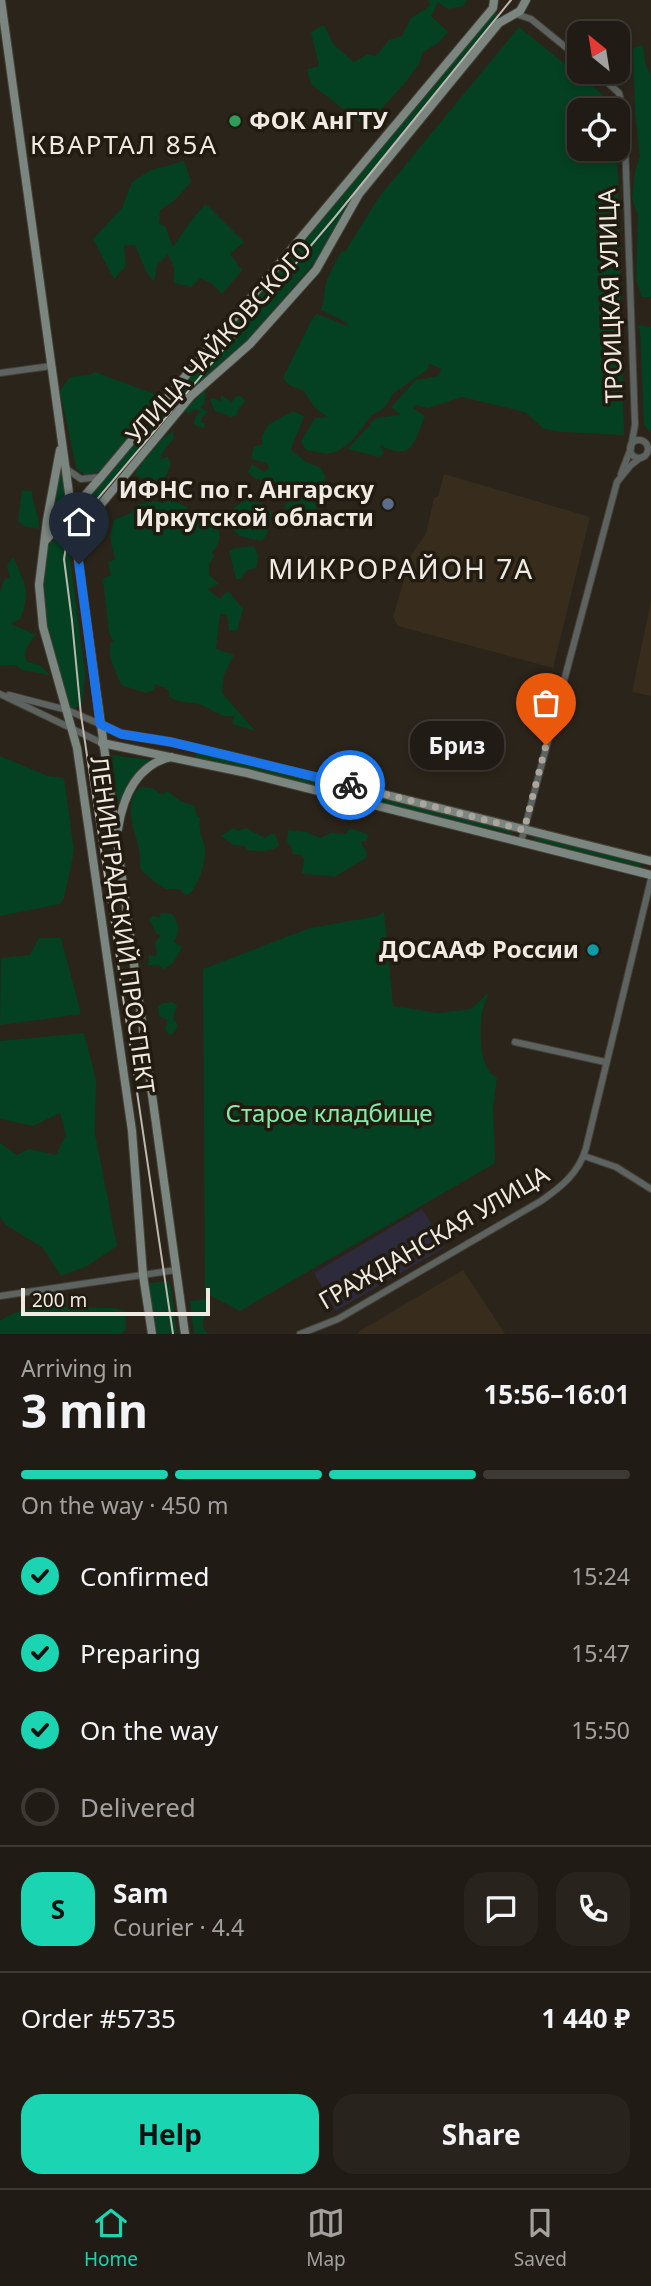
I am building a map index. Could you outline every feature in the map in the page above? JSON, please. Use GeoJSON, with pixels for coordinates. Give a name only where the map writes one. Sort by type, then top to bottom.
{"type":"FeatureCollection","features":[{"type":"Feature","properties":{"kind":"main road","name":"ЛЕНИНГРАДСКИЙ ПРОСПЕКТ"},"geometry":{"type":"LineString","coordinates":[[1,0],[185,1334]]}},
{"type":"Feature","properties":{"kind":"main road","name":"УЛИЦА ЧАЙКОВСКОГО"},"geometry":{"type":"LineString","coordinates":[[76,538],[191,397],[250,344],[316,270],[359,194],[499,23],[522,9],[525,1]]}},
{"type":"Feature","properties":{"kind":"main road"},"geometry":{"type":"LineString","coordinates":[[494,2],[502,13],[514,14]]}},
{"type":"Feature","properties":{"kind":"main road"},"geometry":{"type":"LineString","coordinates":[[44,542],[73,511],[493,8],[494,2]]}},
{"type":"Feature","properties":{"kind":"main road","name":"ЛЕНИНГРАДСКИЙ ПРОСПЕКТ"},"geometry":{"type":"LineString","coordinates":[[61,443],[39,585],[43,627],[77,748],[132,1132],[143,1275],[152,1334]]}},
{"type":"Feature","properties":{"kind":"main road"},"geometry":{"type":"LineString","coordinates":[[100,724],[121,734],[193,747],[651,861]]}},
{"type":"Feature","properties":{"kind":"main road"},"geometry":{"type":"LineString","coordinates":[[102,743],[190,761],[521,842],[651,877]]}},
{"type":"Feature","properties":{"kind":"main road"},"geometry":{"type":"LineString","coordinates":[[190,761],[193,747]]}},
{"type":"Feature","properties":{"kind":"main road"},"geometry":{"type":"LineString","coordinates":[[116,839],[124,802],[134,783],[151,764],[173,757]]}},
{"type":"Feature","properties":{"kind":"street"},"geometry":{"type":"LineString","coordinates":[[525,1],[531,19]]}},
{"type":"Feature","properties":{"kind":"street"},"geometry":{"type":"LineString","coordinates":[[514,14],[531,19],[567,48]]}},
{"type":"Feature","properties":{"kind":"street","name":"ТРОИЦКАЯ УЛИЦА"},"geometry":{"type":"LineString","coordinates":[[521,842],[617,482],[631,447],[635,425],[624,114],[619,93],[609,84]]}},
{"type":"Feature","properties":{"kind":"street"},"geometry":{"type":"LineString","coordinates":[[0,373],[51,366]]}},
{"type":"Feature","properties":{"kind":"street"},"geometry":{"type":"LineString","coordinates":[[617,482],[628,467],[645,456],[648,449],[635,425]]}},
{"type":"Feature","properties":{"kind":"street"},"geometry":{"type":"LineString","coordinates":[[645,456],[634,455],[631,447],[636,441],[647,444]]}},
{"type":"Feature","properties":{"kind":"street"},"geometry":{"type":"LineString","coordinates":[[65,467],[81,479],[101,477]]}},
{"type":"Feature","properties":{"kind":"street"},"geometry":{"type":"LineString","coordinates":[[0,694],[67,710],[100,724]]}},
{"type":"Feature","properties":{"kind":"street"},"geometry":{"type":"LineString","coordinates":[[0,694],[102,743]]}},
{"type":"Feature","properties":{"kind":"street","name":"ГРАЖДАНСКАЯ УЛИЦА"},"geometry":{"type":"LineString","coordinates":[[300,1334],[338,1319],[541,1201],[566,1183],[584,1156],[651,877]]}},
{"type":"Feature","properties":{"kind":"street"},"geometry":{"type":"LineString","coordinates":[[515,1042],[605,1062]]}},
{"type":"Feature","properties":{"kind":"street"},"geometry":{"type":"LineString","coordinates":[[584,1156],[616,1167],[651,1189]]}},
{"type":"Feature","properties":{"kind":"street"},"geometry":{"type":"LineString","coordinates":[[0,1296],[176,1270]]}},
{"type":"Feature","properties":{"kind":"shaded area"},"geometry":{"type":"Polygon","coordinates":[[[444,474],[590,517],[553,668],[398,626],[393,617],[411,555],[426,534],[434,498],[438,497],[444,474]]]}},
{"type":"Feature","properties":{"kind":"shaded area"},"geometry":{"type":"Polygon","coordinates":[[[651,601],[651,696],[632,692],[651,601]]]}},
{"type":"Feature","properties":{"kind":"shaded area"},"geometry":{"type":"Polygon","coordinates":[[[422,1209],[445,1247],[336,1311],[314,1273],[422,1209]]]}},
{"type":"Feature","properties":{"kind":"shaded area"},"geometry":{"type":"Polygon","coordinates":[[[463,1270],[505,1334],[359,1334],[358,1332],[463,1270]]]}},
{"type":"Feature","properties":{"kind":"green space"},"geometry":{"type":"Polygon","coordinates":[[[429,0],[467,0],[463,6],[448,9],[438,2],[431,16],[448,32],[438,43],[423,52],[419,64],[404,84],[365,126],[311,84],[307,69],[319,66],[311,32],[324,25],[333,44],[354,62],[368,54],[376,56],[389,40],[402,36],[411,18],[430,6],[429,0]]]}},
{"type":"Feature","properties":{"kind":"green space"},"geometry":{"type":"Polygon","coordinates":[[[495,12],[500,17],[356,193],[318,259],[229,361],[187,395],[87,514],[80,507],[495,12]]]}},
{"type":"Feature","properties":{"kind":"green space"},"geometry":{"type":"Polygon","coordinates":[[[519,27],[567,66],[567,84],[590,84],[602,94],[604,98],[567,98],[567,161],[617,161],[624,435],[544,429],[525,412],[462,397],[428,408],[414,405],[413,408],[425,416],[414,442],[405,450],[391,450],[380,445],[384,453],[379,457],[348,449],[376,418],[401,415],[391,407],[416,380],[439,376],[441,369],[429,363],[428,369],[394,393],[384,408],[371,416],[351,442],[338,451],[327,454],[306,450],[301,441],[315,418],[328,417],[315,408],[304,391],[289,385],[283,378],[317,314],[347,326],[346,322],[321,310],[326,283],[342,251],[345,252],[379,197],[519,27]]]}},
{"type":"Feature","properties":{"kind":"green space"},"geometry":{"type":"Polygon","coordinates":[[[643,45],[645,63],[651,76],[651,297],[642,297],[636,280],[638,215],[632,199],[635,172],[640,157],[635,112],[633,48],[643,45]]]}},
{"type":"Feature","properties":{"kind":"green space"},"geometry":{"type":"Polygon","coordinates":[[[184,161],[191,182],[174,201],[160,210],[159,224],[165,226],[173,247],[206,204],[244,242],[230,254],[242,270],[222,294],[211,283],[200,278],[191,287],[174,283],[174,268],[168,254],[157,265],[154,282],[135,245],[124,246],[126,266],[114,279],[93,239],[122,208],[132,182],[151,170],[184,161]]]}},
{"type":"Feature","properties":{"kind":"green space"},"geometry":{"type":"Polygon","coordinates":[[[637,325],[651,327],[651,432],[644,425],[640,330],[637,325]]]}},
{"type":"Feature","properties":{"kind":"green space"},"geometry":{"type":"Polygon","coordinates":[[[95,372],[162,397],[102,471],[85,475],[76,468],[60,391],[70,377],[95,372]]]}},
{"type":"Feature","properties":{"kind":"green space"},"geometry":{"type":"Polygon","coordinates":[[[203,392],[206,393],[204,404],[200,407],[208,412],[202,417],[204,428],[194,425],[200,411],[195,409],[188,414],[184,411],[203,392]]]}},
{"type":"Feature","properties":{"kind":"green space"},"geometry":{"type":"Polygon","coordinates":[[[221,395],[230,401],[230,404],[237,396],[241,396],[245,401],[237,411],[238,415],[231,417],[215,411],[210,400],[213,398],[221,402],[221,395]]]}},
{"type":"Feature","properties":{"kind":"green space"},"geometry":{"type":"Polygon","coordinates":[[[293,411],[304,416],[291,450],[306,462],[321,468],[326,478],[322,485],[303,495],[316,504],[317,512],[309,515],[284,508],[293,494],[288,484],[276,483],[273,491],[276,502],[266,483],[248,472],[252,464],[264,472],[269,468],[266,463],[251,459],[254,447],[263,444],[261,438],[268,425],[293,411]]]}},
{"type":"Feature","properties":{"kind":"green space"},"geometry":{"type":"Polygon","coordinates":[[[173,431],[174,438],[160,459],[168,457],[171,464],[161,487],[135,475],[163,438],[173,431]]]}},
{"type":"Feature","properties":{"kind":"green space"},"geometry":{"type":"Polygon","coordinates":[[[61,463],[68,510],[48,533],[61,463]]]}},
{"type":"Feature","properties":{"kind":"green space"},"geometry":{"type":"Polygon","coordinates":[[[22,490],[32,491],[39,529],[24,526],[18,521],[22,490]]]}},
{"type":"Feature","properties":{"kind":"green space"},"geometry":{"type":"Polygon","coordinates":[[[169,498],[187,507],[189,514],[206,525],[216,523],[218,527],[219,539],[212,552],[214,557],[209,564],[209,575],[219,584],[207,589],[220,599],[228,591],[243,609],[237,631],[229,630],[227,615],[220,614],[216,649],[234,655],[224,675],[222,693],[255,731],[232,724],[234,716],[223,716],[202,705],[169,697],[169,690],[155,684],[154,690],[146,693],[121,685],[110,657],[110,643],[114,642],[109,633],[103,579],[111,575],[108,563],[115,559],[110,537],[114,520],[131,513],[135,506],[152,502],[163,503],[169,498]]]}},
{"type":"Feature","properties":{"kind":"green space"},"geometry":{"type":"Polygon","coordinates":[[[244,500],[261,503],[272,512],[267,534],[262,541],[240,536],[229,527],[232,510],[244,500]]]}},
{"type":"Feature","properties":{"kind":"green space"},"geometry":{"type":"Polygon","coordinates":[[[59,539],[69,549],[85,675],[82,704],[75,708],[69,707],[49,636],[44,594],[47,544],[59,539]]]}},
{"type":"Feature","properties":{"kind":"green space"},"geometry":{"type":"Polygon","coordinates":[[[254,546],[258,555],[257,567],[246,571],[241,579],[236,579],[229,551],[254,546]]]}},
{"type":"Feature","properties":{"kind":"green space"},"geometry":{"type":"Polygon","coordinates":[[[13,557],[25,587],[26,601],[20,619],[11,624],[36,635],[26,651],[27,662],[40,665],[50,675],[22,670],[16,665],[0,666],[0,593],[4,580],[10,577],[7,566],[13,557]]]}},
{"type":"Feature","properties":{"kind":"green space"},"geometry":{"type":"Polygon","coordinates":[[[196,752],[512,831],[512,834],[195,757],[196,752]]]}},
{"type":"Feature","properties":{"kind":"green space"},"geometry":{"type":"Polygon","coordinates":[[[112,755],[150,760],[132,776],[118,804],[112,755]]]}},
{"type":"Feature","properties":{"kind":"green space"},"geometry":{"type":"Polygon","coordinates":[[[0,756],[48,776],[64,778],[74,851],[64,898],[60,904],[0,916],[0,756]]]}},
{"type":"Feature","properties":{"kind":"green space"},"geometry":{"type":"Polygon","coordinates":[[[140,787],[152,788],[162,795],[167,791],[180,801],[195,806],[196,815],[200,818],[205,856],[199,879],[190,894],[186,895],[179,889],[166,889],[140,868],[131,806],[140,787]]]}},
{"type":"Feature","properties":{"kind":"green space"},"geometry":{"type":"Polygon","coordinates":[[[233,828],[238,831],[246,828],[265,838],[275,834],[279,846],[272,850],[259,851],[233,845],[221,836],[233,828]]]}},
{"type":"Feature","properties":{"kind":"green space"},"geometry":{"type":"Polygon","coordinates":[[[350,828],[369,835],[361,845],[366,850],[366,858],[334,877],[302,873],[304,859],[301,855],[292,854],[293,850],[287,842],[288,830],[306,832],[320,838],[331,833],[346,834],[350,828]]]}},
{"type":"Feature","properties":{"kind":"green space"},"geometry":{"type":"Polygon","coordinates":[[[535,836],[642,864],[641,867],[534,840],[535,836]]]}},
{"type":"Feature","properties":{"kind":"green space","name":"Старое кладбище"},"geometry":{"type":"Polygon","coordinates":[[[384,912],[393,1006],[438,1013],[471,1009],[488,993],[482,1014],[481,1035],[484,1061],[491,1074],[497,1077],[493,1109],[495,1163],[240,1311],[205,1293],[203,969],[310,928],[378,916],[384,912]]]}},
{"type":"Feature","properties":{"kind":"green space"},"geometry":{"type":"Polygon","coordinates":[[[160,914],[172,914],[176,921],[178,934],[174,942],[182,947],[173,963],[163,970],[159,965],[148,965],[149,955],[157,956],[155,942],[161,936],[157,934],[149,919],[153,916],[159,918],[160,914]]]}},
{"type":"Feature","properties":{"kind":"green space"},"geometry":{"type":"Polygon","coordinates":[[[39,938],[61,938],[81,1014],[0,1025],[1,958],[30,955],[39,938]]]}},
{"type":"Feature","properties":{"kind":"green space"},"geometry":{"type":"Polygon","coordinates":[[[173,1002],[177,1005],[173,1018],[178,1026],[174,1033],[169,1035],[165,1029],[168,1020],[159,1016],[158,1006],[173,1002]]]}},
{"type":"Feature","properties":{"kind":"green space"},"geometry":{"type":"Polygon","coordinates":[[[84,1033],[96,1080],[95,1134],[117,1246],[87,1266],[61,1276],[43,1248],[6,1225],[0,1217],[0,1143],[17,1155],[29,1149],[56,1155],[66,1135],[60,1113],[33,1126],[0,1119],[0,1041],[84,1033]]]}},
{"type":"Feature","properties":{"kind":"green space"},"geometry":{"type":"Polygon","coordinates":[[[168,1281],[177,1334],[157,1334],[149,1287],[150,1283],[168,1281]]]}},
{"type":"Feature","properties":{"kind":"green space"},"geometry":{"type":"Polygon","coordinates":[[[208,1299],[210,1311],[203,1322],[204,1329],[209,1334],[194,1334],[190,1301],[208,1299]]]}},
{"type":"Feature","properties":{"kind":"green space"},"geometry":{"type":"Polygon","coordinates":[[[59,1307],[115,1308],[125,1311],[126,1329],[121,1334],[0,1334],[0,1321],[14,1313],[59,1307]]]}},
{"type":"Feature","properties":{"kind":"tram line"},"geometry":{"type":"LineString","coordinates":[[173,1334],[81,715],[64,559],[66,547],[83,516],[335,217],[511,0]]}},
{"type":"Feature","properties":{"kind":"way so far"},"geometry":{"type":"LineString","coordinates":[[350,785],[524,830],[546,745]]}},
{"type":"Feature","properties":{"kind":"place","name":"ФОК АнГТУ"},"geometry":{"type":"Point","coordinates":[235,121]}},
{"type":"Feature","properties":{"kind":"place","name":"ИФНС по г. Ангарску Иркутской области"},"geometry":{"type":"Point","coordinates":[388,504]}},
{"type":"Feature","properties":{"kind":"place","name":"Бриз"},"geometry":{"type":"Point","coordinates":[546,745]}},
{"type":"Feature","properties":{"kind":"place","name":"ДОСААФ России"},"geometry":{"type":"Point","coordinates":[593,950]}},
{"type":"Feature","properties":{"kind":"district","name":"КВАРТАЛ 85А"},"geometry":{"type":"Point","coordinates":[124,145]}},
{"type":"Feature","properties":{"kind":"district","name":"МИКРОРАЙОН 7А"},"geometry":{"type":"Point","coordinates":[401,569]}},
{"type":"Feature","properties":{"kind":"route"},"geometry":{"type":"LineString","coordinates":[[79,564],[100,724],[121,734],[171,742],[350,785]]}}]}
